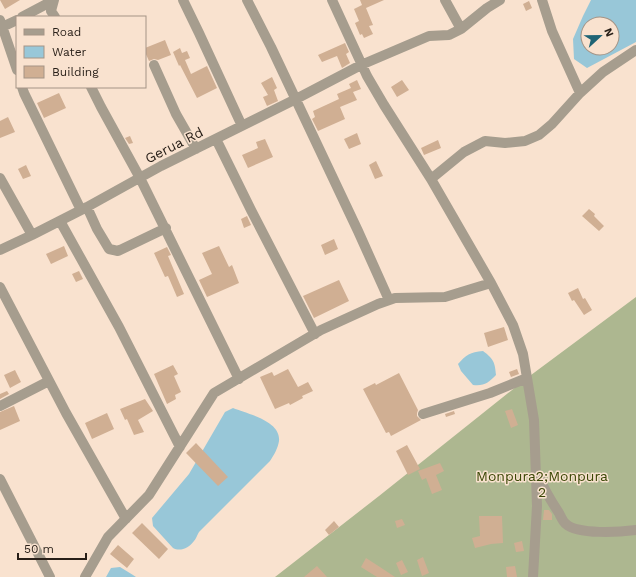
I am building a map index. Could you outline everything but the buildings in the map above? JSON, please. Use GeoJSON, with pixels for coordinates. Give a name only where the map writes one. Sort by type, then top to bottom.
{"type":"FeatureCollection","features":[{"type":"Feature","properties":{"kind":"street"},"geometry":{"type":"LineString","coordinates":[[24,16],[54,0]]}},
{"type":"Feature","properties":{"kind":"street"},"geometry":{"type":"LineString","coordinates":[[54,0],[51,11],[54,16]]}},
{"type":"Feature","properties":{"kind":"street"},"geometry":{"type":"LineString","coordinates":[[183,0],[242,126]]}},
{"type":"Feature","properties":{"kind":"street"},"geometry":{"type":"LineString","coordinates":[[247,0],[358,230],[389,300]]}},
{"type":"Feature","properties":{"kind":"street"},"geometry":{"type":"LineString","coordinates":[[332,0],[361,65],[384,105],[431,179],[491,283],[513,325],[523,354],[534,420],[537,506],[533,577]]}},
{"type":"Feature","properties":{"kind":"street"},"geometry":{"type":"LineString","coordinates":[[445,0],[461,29],[487,8],[500,0]]}},
{"type":"Feature","properties":{"kind":"street"},"geometry":{"type":"LineString","coordinates":[[542,0],[552,31],[580,93]]}},
{"type":"Feature","properties":{"kind":"street"},"geometry":{"type":"LineString","coordinates":[[16,20],[1,25],[16,67]]}},
{"type":"Feature","properties":{"kind":"street","name":"Gerua Rd"},"geometry":{"type":"LineString","coordinates":[[0,250],[60,221],[140,178],[296,100],[361,65],[428,36],[449,35],[461,29]]}},
{"type":"Feature","properties":{"kind":"street"},"geometry":{"type":"LineString","coordinates":[[431,179],[464,152],[485,141],[505,144],[525,141],[539,135],[552,124],[580,93],[603,72],[636,50]]}},
{"type":"Feature","properties":{"kind":"street"},"geometry":{"type":"LineString","coordinates":[[154,65],[176,114],[196,149]]}},
{"type":"Feature","properties":{"kind":"street"},"geometry":{"type":"LineString","coordinates":[[22,88],[84,208],[109,249],[118,251],[166,228]]}},
{"type":"Feature","properties":{"kind":"street"},"geometry":{"type":"LineString","coordinates":[[92,88],[166,228],[239,378]]}},
{"type":"Feature","properties":{"kind":"street"},"geometry":{"type":"LineString","coordinates":[[216,139],[315,334]]}},
{"type":"Feature","properties":{"kind":"street"},"geometry":{"type":"LineString","coordinates":[[0,178],[32,235]]}},
{"type":"Feature","properties":{"kind":"street"},"geometry":{"type":"LineString","coordinates":[[60,221],[119,328],[180,447]]}},
{"type":"Feature","properties":{"kind":"street"},"geometry":{"type":"LineString","coordinates":[[85,577],[108,537],[149,495],[214,393],[321,330],[378,304],[395,298],[445,297],[491,283]]}},
{"type":"Feature","properties":{"kind":"street"},"geometry":{"type":"LineString","coordinates":[[0,287],[49,382],[126,519]]}},
{"type":"Feature","properties":{"kind":"street"},"geometry":{"type":"LineString","coordinates":[[423,414],[490,393],[527,378]]}},
{"type":"Feature","properties":{"kind":"street"},"geometry":{"type":"LineString","coordinates":[[0,406],[49,382]]}},
{"type":"Feature","properties":{"kind":"street"},"geometry":{"type":"LineString","coordinates":[[536,470],[545,490],[566,524],[578,530],[604,532],[636,530]]}},
{"type":"Feature","properties":{"kind":"street"},"geometry":{"type":"LineString","coordinates":[[0,478],[50,577]]}},
{"type":"Feature","properties":{"kind":"green space","name":"Monpura2;Monpura 2"},"geometry":{"type":"Polygon","coordinates":[[[636,297],[636,577],[275,577],[527,378],[636,297]]]}},
{"type":"Feature","properties":{"kind":"water"},"geometry":{"type":"Polygon","coordinates":[[[591,0],[636,0],[636,42],[620,50],[620,16],[583,16],[591,0]]]}},
{"type":"Feature","properties":{"kind":"water"},"geometry":{"type":"Polygon","coordinates":[[[580,23],[580,56],[610,56],[587,68],[574,59],[573,39],[580,23]]]}},
{"type":"Feature","properties":{"kind":"water"},"geometry":{"type":"Polygon","coordinates":[[[483,351],[490,356],[495,367],[496,375],[486,383],[481,385],[473,385],[461,371],[458,364],[469,354],[483,351]]]}},
{"type":"Feature","properties":{"kind":"water"},"geometry":{"type":"Polygon","coordinates":[[[233,408],[262,419],[275,428],[279,441],[277,449],[270,461],[199,532],[192,543],[184,549],[179,550],[173,548],[153,526],[152,518],[189,474],[225,412],[233,408]]]}},
{"type":"Feature","properties":{"kind":"water"},"geometry":{"type":"Polygon","coordinates":[[[120,567],[136,577],[106,577],[111,568],[120,567]]]}}]}
